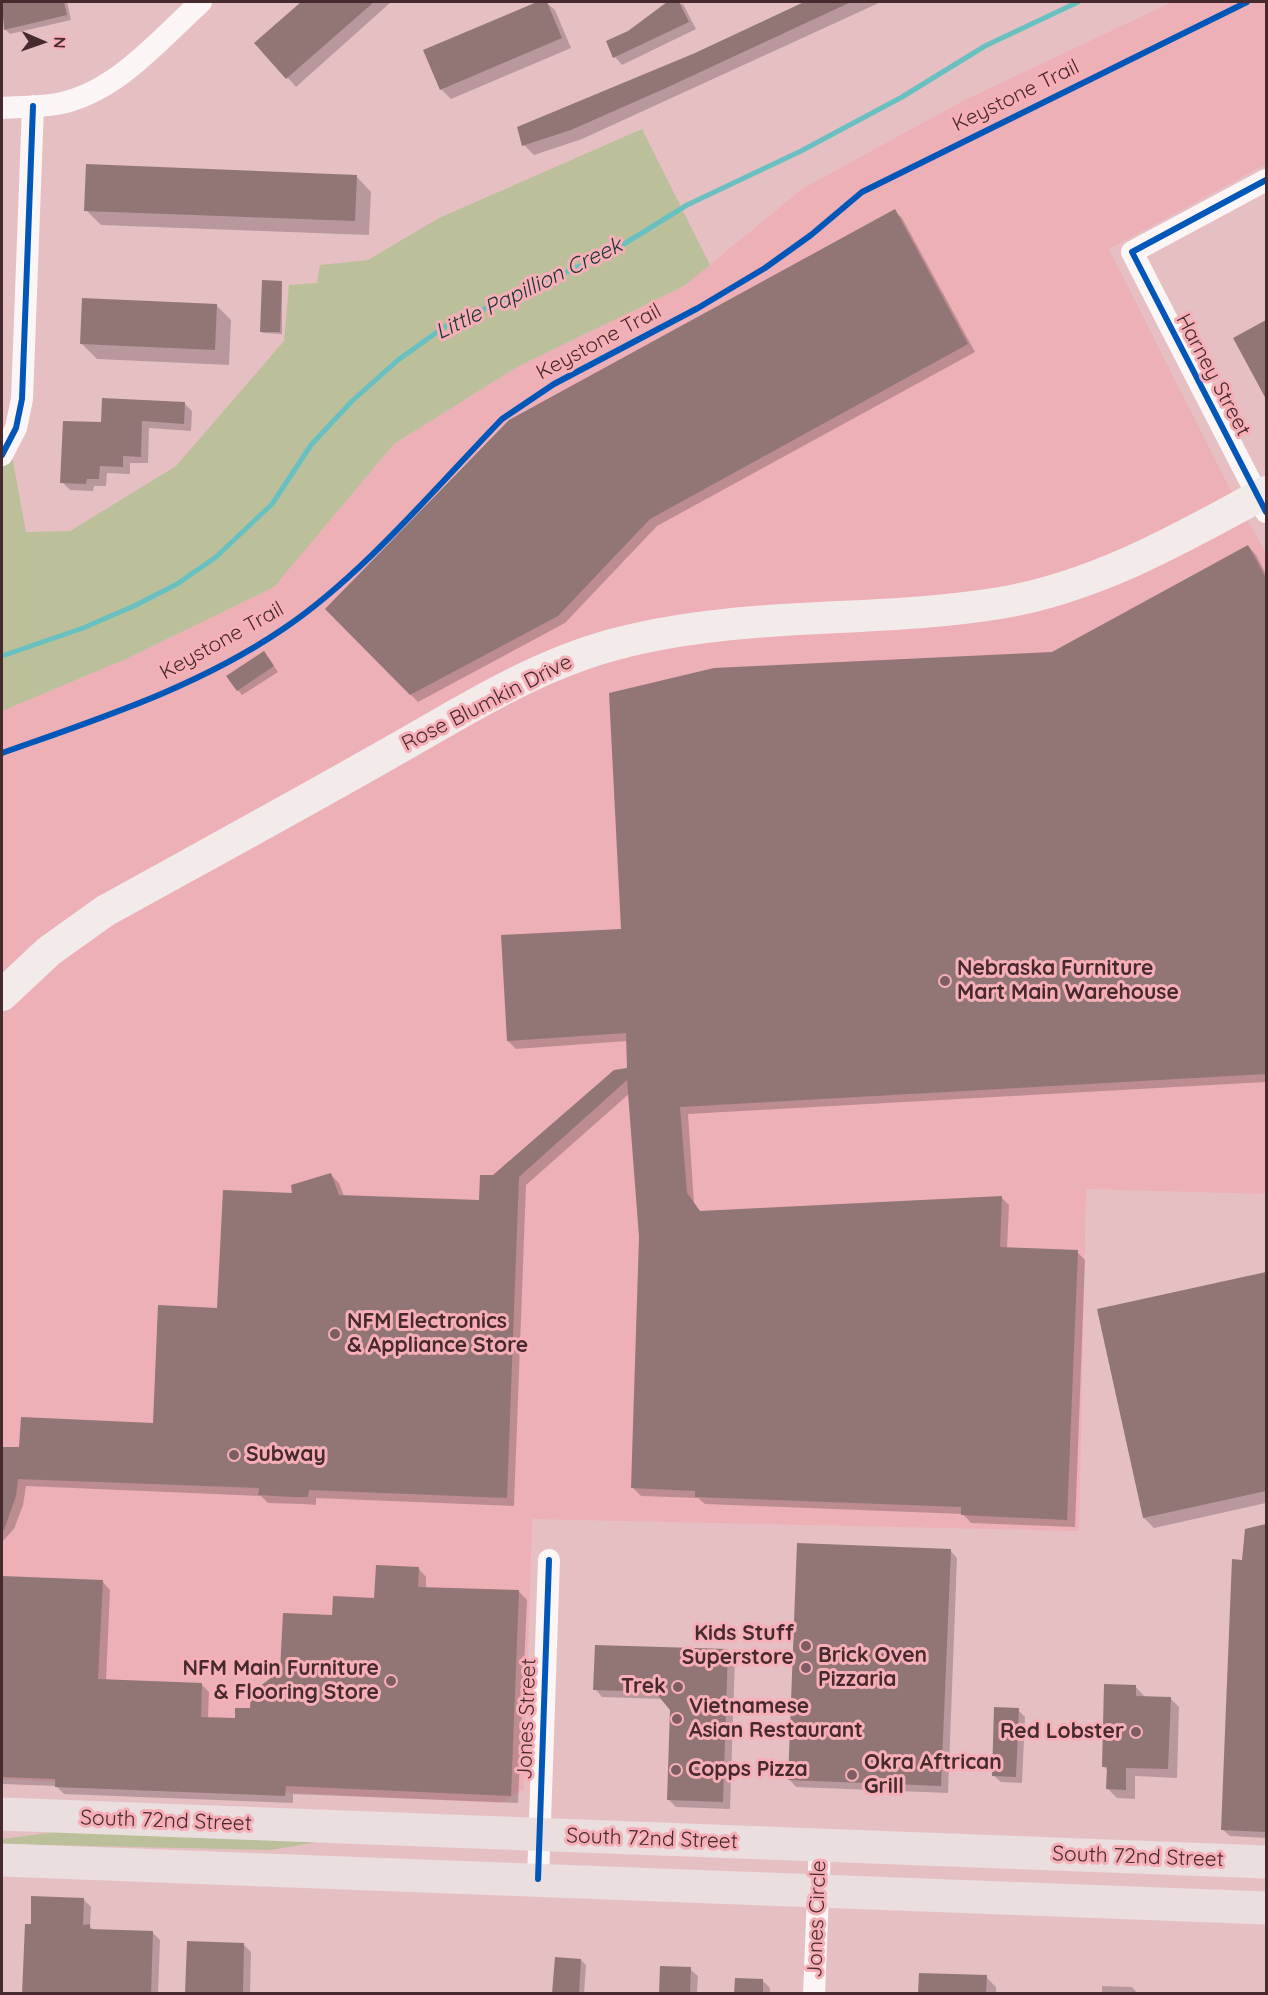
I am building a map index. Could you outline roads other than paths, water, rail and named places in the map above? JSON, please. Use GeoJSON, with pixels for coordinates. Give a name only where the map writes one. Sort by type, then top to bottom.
{"type":"FeatureCollection","features":[{"type":"Feature","properties":{"kind":"main road","name":"Rose Blumkin Drive"},"geometry":{"type":"LineString","coordinates":[[2,995],[49,951],[105,911],[502,690],[532,674],[585,653],[648,636],[717,625],[949,609],[1032,596],[1097,577],[1264,500]]}},
{"type":"Feature","properties":{"kind":"main road","name":"South 72nd Street"},"geometry":{"type":"LineString","coordinates":[[2,1814],[1266,1862]]}},
{"type":"Feature","properties":{"kind":"main road"},"geometry":{"type":"LineString","coordinates":[[2,1860],[1266,1908]]}},
{"type":"Feature","properties":{"kind":"street"},"geometry":{"type":"LineString","coordinates":[[2,108],[57,104],[105,85],[125,71],[201,2]]}},
{"type":"Feature","properties":{"kind":"street"},"geometry":{"type":"LineString","coordinates":[[2,455],[19,418],[22,399],[33,106]]}},
{"type":"Feature","properties":{"kind":"street","name":"Harney Street"},"geometry":{"type":"LineString","coordinates":[[1264,500],[1132,252],[1266,180]]}},
{"type":"Feature","properties":{"kind":"street","name":"Jones Street"},"geometry":{"type":"LineString","coordinates":[[538,1879],[549,1560]]}},
{"type":"Feature","properties":{"kind":"street","name":"Jones Circle"},"geometry":{"type":"LineString","coordinates":[[814,1994],[820,1845]]}},
{"type":"Feature","properties":{"kind":"waterway","name":"Little Papillion Creek"},"geometry":{"type":"LineString","coordinates":[[2,656],[83,628],[134,606],[177,584],[216,557],[272,504],[311,445],[352,401],[398,360],[444,327],[611,252],[687,205],[801,151],[902,97],[985,46],[1078,2]]}},
{"type":"Feature","properties":{"kind":"place","name":"Nebraska Furniture Mart Main Warehouse"},"geometry":{"type":"Point","coordinates":[945,981]}},
{"type":"Feature","properties":{"kind":"place","name":"NFM Electronics & Appliance Store"},"geometry":{"type":"Point","coordinates":[335,1334]}},
{"type":"Feature","properties":{"kind":"place","name":"Subway"},"geometry":{"type":"Point","coordinates":[234,1455]}},
{"type":"Feature","properties":{"kind":"place","name":"Kids Stuff Superstore"},"geometry":{"type":"Point","coordinates":[806,1646]}},
{"type":"Feature","properties":{"kind":"place","name":"Brick Oven Pizzaria"},"geometry":{"type":"Point","coordinates":[806,1668]}},
{"type":"Feature","properties":{"kind":"place","name":"NFM Main Furniture & Flooring Store"},"geometry":{"type":"Point","coordinates":[391,1681]}},
{"type":"Feature","properties":{"kind":"place","name":"Trek"},"geometry":{"type":"Point","coordinates":[678,1687]}},
{"type":"Feature","properties":{"kind":"place","name":"Vietnamese Asian Restaurant"},"geometry":{"type":"Point","coordinates":[677,1719]}},
{"type":"Feature","properties":{"kind":"place","name":"Red Lobster"},"geometry":{"type":"Point","coordinates":[1136,1732]}},
{"type":"Feature","properties":{"kind":"place","name":"Copps Pizza"},"geometry":{"type":"Point","coordinates":[676,1770]}},
{"type":"Feature","properties":{"kind":"place","name":"Okra Aftrican Grill"},"geometry":{"type":"Point","coordinates":[852,1775]}}]}
